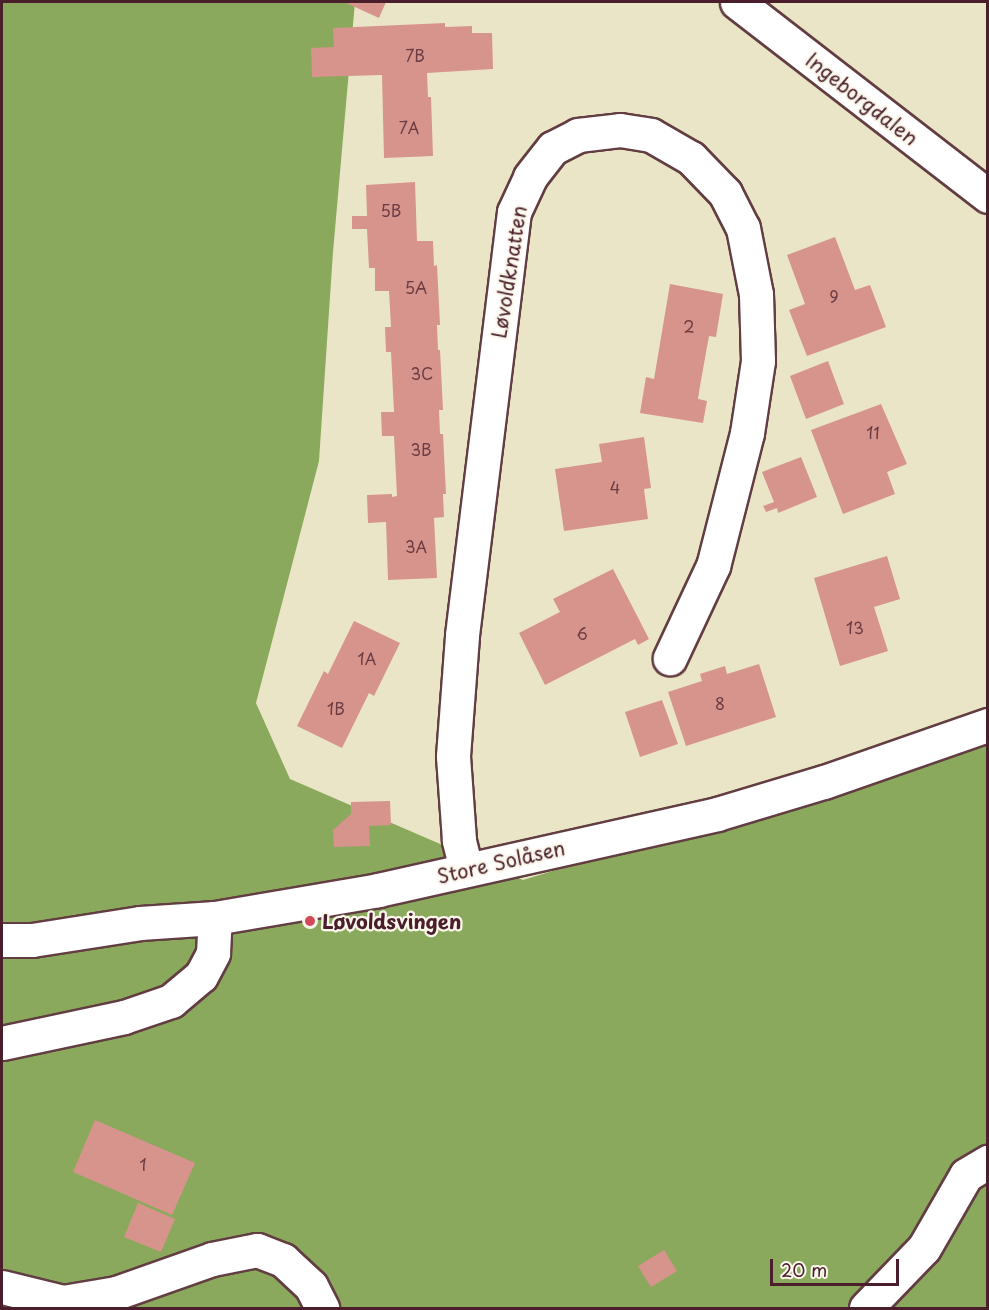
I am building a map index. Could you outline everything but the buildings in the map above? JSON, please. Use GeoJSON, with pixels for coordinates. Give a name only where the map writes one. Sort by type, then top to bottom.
{"type":"FeatureCollection","features":[{"type":"Feature","properties":{"kind":"street","name":"Ingeborgdalen"},"geometry":{"type":"LineString","coordinates":[[737,2],[987,196]]}},
{"type":"Feature","properties":{"kind":"street","name":"Løvoldknatten"},"geometry":{"type":"LineString","coordinates":[[466,869],[459,840],[453,756],[462,635],[514,212],[530,177],[553,148],[578,135],[620,130],[651,135],[691,159],[725,193],[743,228],[756,294],[758,361],[747,433],[713,566],[670,658]]}},
{"type":"Feature","properties":{"kind":"street","name":"Store Solåsen"},"geometry":{"type":"LineString","coordinates":[[2,940],[32,940],[140,923],[215,918],[378,890],[717,814],[835,779],[987,726]]}},
{"type":"Feature","properties":{"kind":"street"},"geometry":{"type":"LineString","coordinates":[[2,1043],[124,1017],[171,1001],[201,976],[213,952],[215,918]]}},
{"type":"Feature","properties":{"kind":"street"},"geometry":{"type":"LineString","coordinates":[[866,1308],[924,1248],[966,1175],[987,1162]]}},
{"type":"Feature","properties":{"kind":"street"},"geometry":{"type":"LineString","coordinates":[[2,1287],[63,1302],[116,1293],[212,1259],[257,1250],[283,1260],[311,1286],[322,1308]]}},
{"type":"Feature","properties":{"kind":"green space"},"geometry":{"type":"Polygon","coordinates":[[[2,2],[355,2],[333,252],[319,461],[256,703],[290,779],[523,880],[763,807],[987,743],[987,1308],[2,1308],[2,2]]]}},
{"type":"Feature","properties":{"kind":"place","name":"Løvoldsvingen"},"geometry":{"type":"Point","coordinates":[310,921]}}]}
